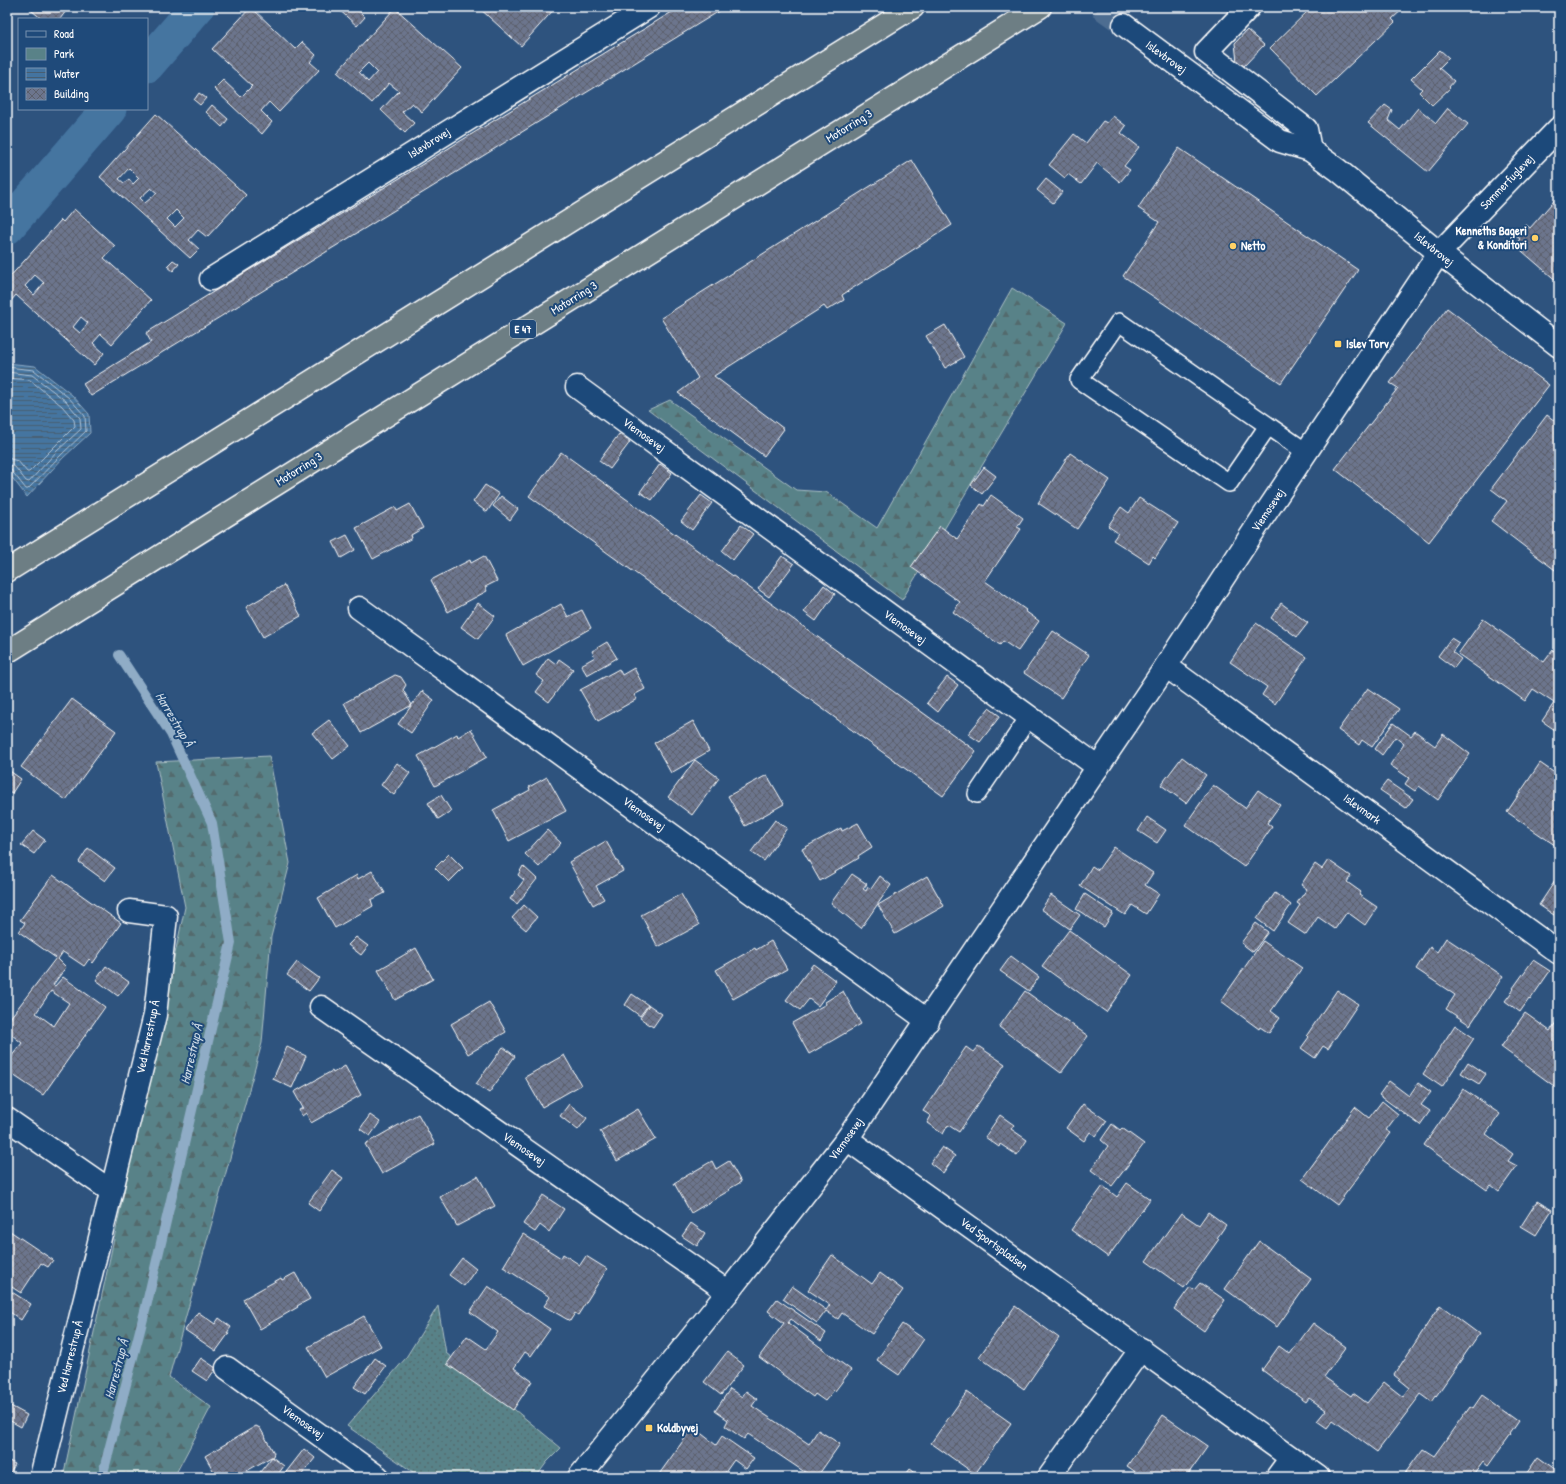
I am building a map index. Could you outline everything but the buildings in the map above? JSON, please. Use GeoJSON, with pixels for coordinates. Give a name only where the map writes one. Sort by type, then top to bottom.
{"type":"FeatureCollection","features":[{"type":"Feature","properties":{"kind":"highway"},"geometry":{"type":"LineString","coordinates":[[7,570],[913,7]]}},
{"type":"Feature","properties":{"kind":"highway","name":"Motorring 3"},"geometry":{"type":"LineString","coordinates":[[7,652],[1040,7]]}},
{"type":"Feature","properties":{"kind":"street","name":"Islevbrovej"},"geometry":{"type":"LineString","coordinates":[[211,279],[649,7]]}},
{"type":"Feature","properties":{"kind":"street"},"geometry":{"type":"LineString","coordinates":[[1249,7],[1206,52],[1306,129],[1310,150]]}},
{"type":"Feature","properties":{"kind":"street","name":"Islevbrovej"},"geometry":{"type":"LineString","coordinates":[[1124,25],[1280,141],[1310,150],[1338,170],[1439,253],[1559,346]]}},
{"type":"Feature","properties":{"kind":"street","name":"Sommerfuglevej"},"geometry":{"type":"LineString","coordinates":[[1439,253],[1559,128]]}},
{"type":"Feature","properties":{"kind":"street","name":"Viemosevej"},"geometry":{"type":"LineString","coordinates":[[579,1477],[728,1292],[847,1139],[1166,666],[1306,452],[1439,253]]}},
{"type":"Feature","properties":{"kind":"street","name":"Viemosevej"},"geometry":{"type":"LineString","coordinates":[[577,387],[1098,767]]}},
{"type":"Feature","properties":{"kind":"street","name":"Viemosevej"},"geometry":{"type":"LineString","coordinates":[[359,608],[928,1021]]}},
{"type":"Feature","properties":{"kind":"street","name":"Islevmark"},"geometry":{"type":"LineString","coordinates":[[1166,666],[1559,953]]}},
{"type":"Feature","properties":{"kind":"street","name":"Ved Harrestrup Å"},"geometry":{"type":"LineString","coordinates":[[41,1477],[155,1015],[166,916],[129,911]]}},
{"type":"Feature","properties":{"kind":"street","name":"Viemosevej"},"geometry":{"type":"LineString","coordinates":[[320,1008],[728,1292]]}},
{"type":"Feature","properties":{"kind":"street"},"geometry":{"type":"LineString","coordinates":[[7,1119],[111,1191]]}},
{"type":"Feature","properties":{"kind":"street","name":"Ved Sportspladsen"},"geometry":{"type":"LineString","coordinates":[[847,1139],[1318,1477]]}},
{"type":"Feature","properties":{"kind":"street"},"geometry":{"type":"LineString","coordinates":[[1049,1477],[1141,1349]]}},
{"type":"Feature","properties":{"kind":"street","name":"Viemosevej"},"geometry":{"type":"LineString","coordinates":[[227,1368],[378,1477]]}},
{"type":"Feature","properties":{"kind":"street"},"geometry":{"type":"LineString","coordinates":[[1277,1477],[1290,1458]]}},
{"type":"Feature","properties":{"kind":"lane"},"geometry":{"type":"LineString","coordinates":[[1268,426],[1229,483],[1079,380],[1119,322],[1306,452]]}},
{"type":"Feature","properties":{"kind":"lane"},"geometry":{"type":"LineString","coordinates":[[977,794],[1029,717]]}},
{"type":"Feature","properties":{"kind":"green space"},"geometry":{"type":"Polygon","coordinates":[[[1012,288],[1067,323],[902,600],[648,410],[670,400],[796,490],[826,492],[877,528],[1012,288]]]}},
{"type":"Feature","properties":{"kind":"green space"},"geometry":{"type":"Polygon","coordinates":[[[269,756],[290,863],[271,937],[262,1043],[169,1377],[211,1407],[174,1477],[63,1477],[185,907],[156,762],[269,756]]]}},
{"type":"Feature","properties":{"kind":"green space"},"geometry":{"type":"Polygon","coordinates":[[[438,1306],[446,1353],[561,1448],[547,1462],[536,1477],[420,1477],[347,1426],[405,1359],[438,1306]]]}},
{"type":"Feature","properties":{"kind":"water"},"geometry":{"type":"Polygon","coordinates":[[[7,363],[35,366],[72,395],[89,414],[90,433],[63,458],[27,497],[7,471],[7,363]]]}},
{"type":"Feature","properties":{"kind":"waterway"},"geometry":{"type":"LineString","coordinates":[[148,64],[197,7]]}},
{"type":"Feature","properties":{"kind":"waterway"},"geometry":{"type":"LineString","coordinates":[[7,227],[108,110]]}},
{"type":"Feature","properties":{"kind":"waterway","name":"Harrestrup Å"},"geometry":{"type":"LineString","coordinates":[[102,1477],[146,1307],[231,943],[212,823],[171,734],[119,655]]}},
{"type":"Feature","properties":{"kind":"tunnel"},"geometry":{"type":"LineString","coordinates":[[1099,7],[1124,25]]}},
{"type":"Feature","properties":{"kind":"place","name":"Kenneths Bageri & Konditori"},"geometry":{"type":"Point","coordinates":[1535,238]}},
{"type":"Feature","properties":{"kind":"place","name":"Netto"},"geometry":{"type":"Point","coordinates":[1233,246]}},
{"type":"Feature","properties":{"kind":"place","name":"Islev Torv"},"geometry":{"type":"Point","coordinates":[1338,344]}},
{"type":"Feature","properties":{"kind":"place","name":"Koldbyvej"},"geometry":{"type":"Point","coordinates":[649,1428]}}]}
